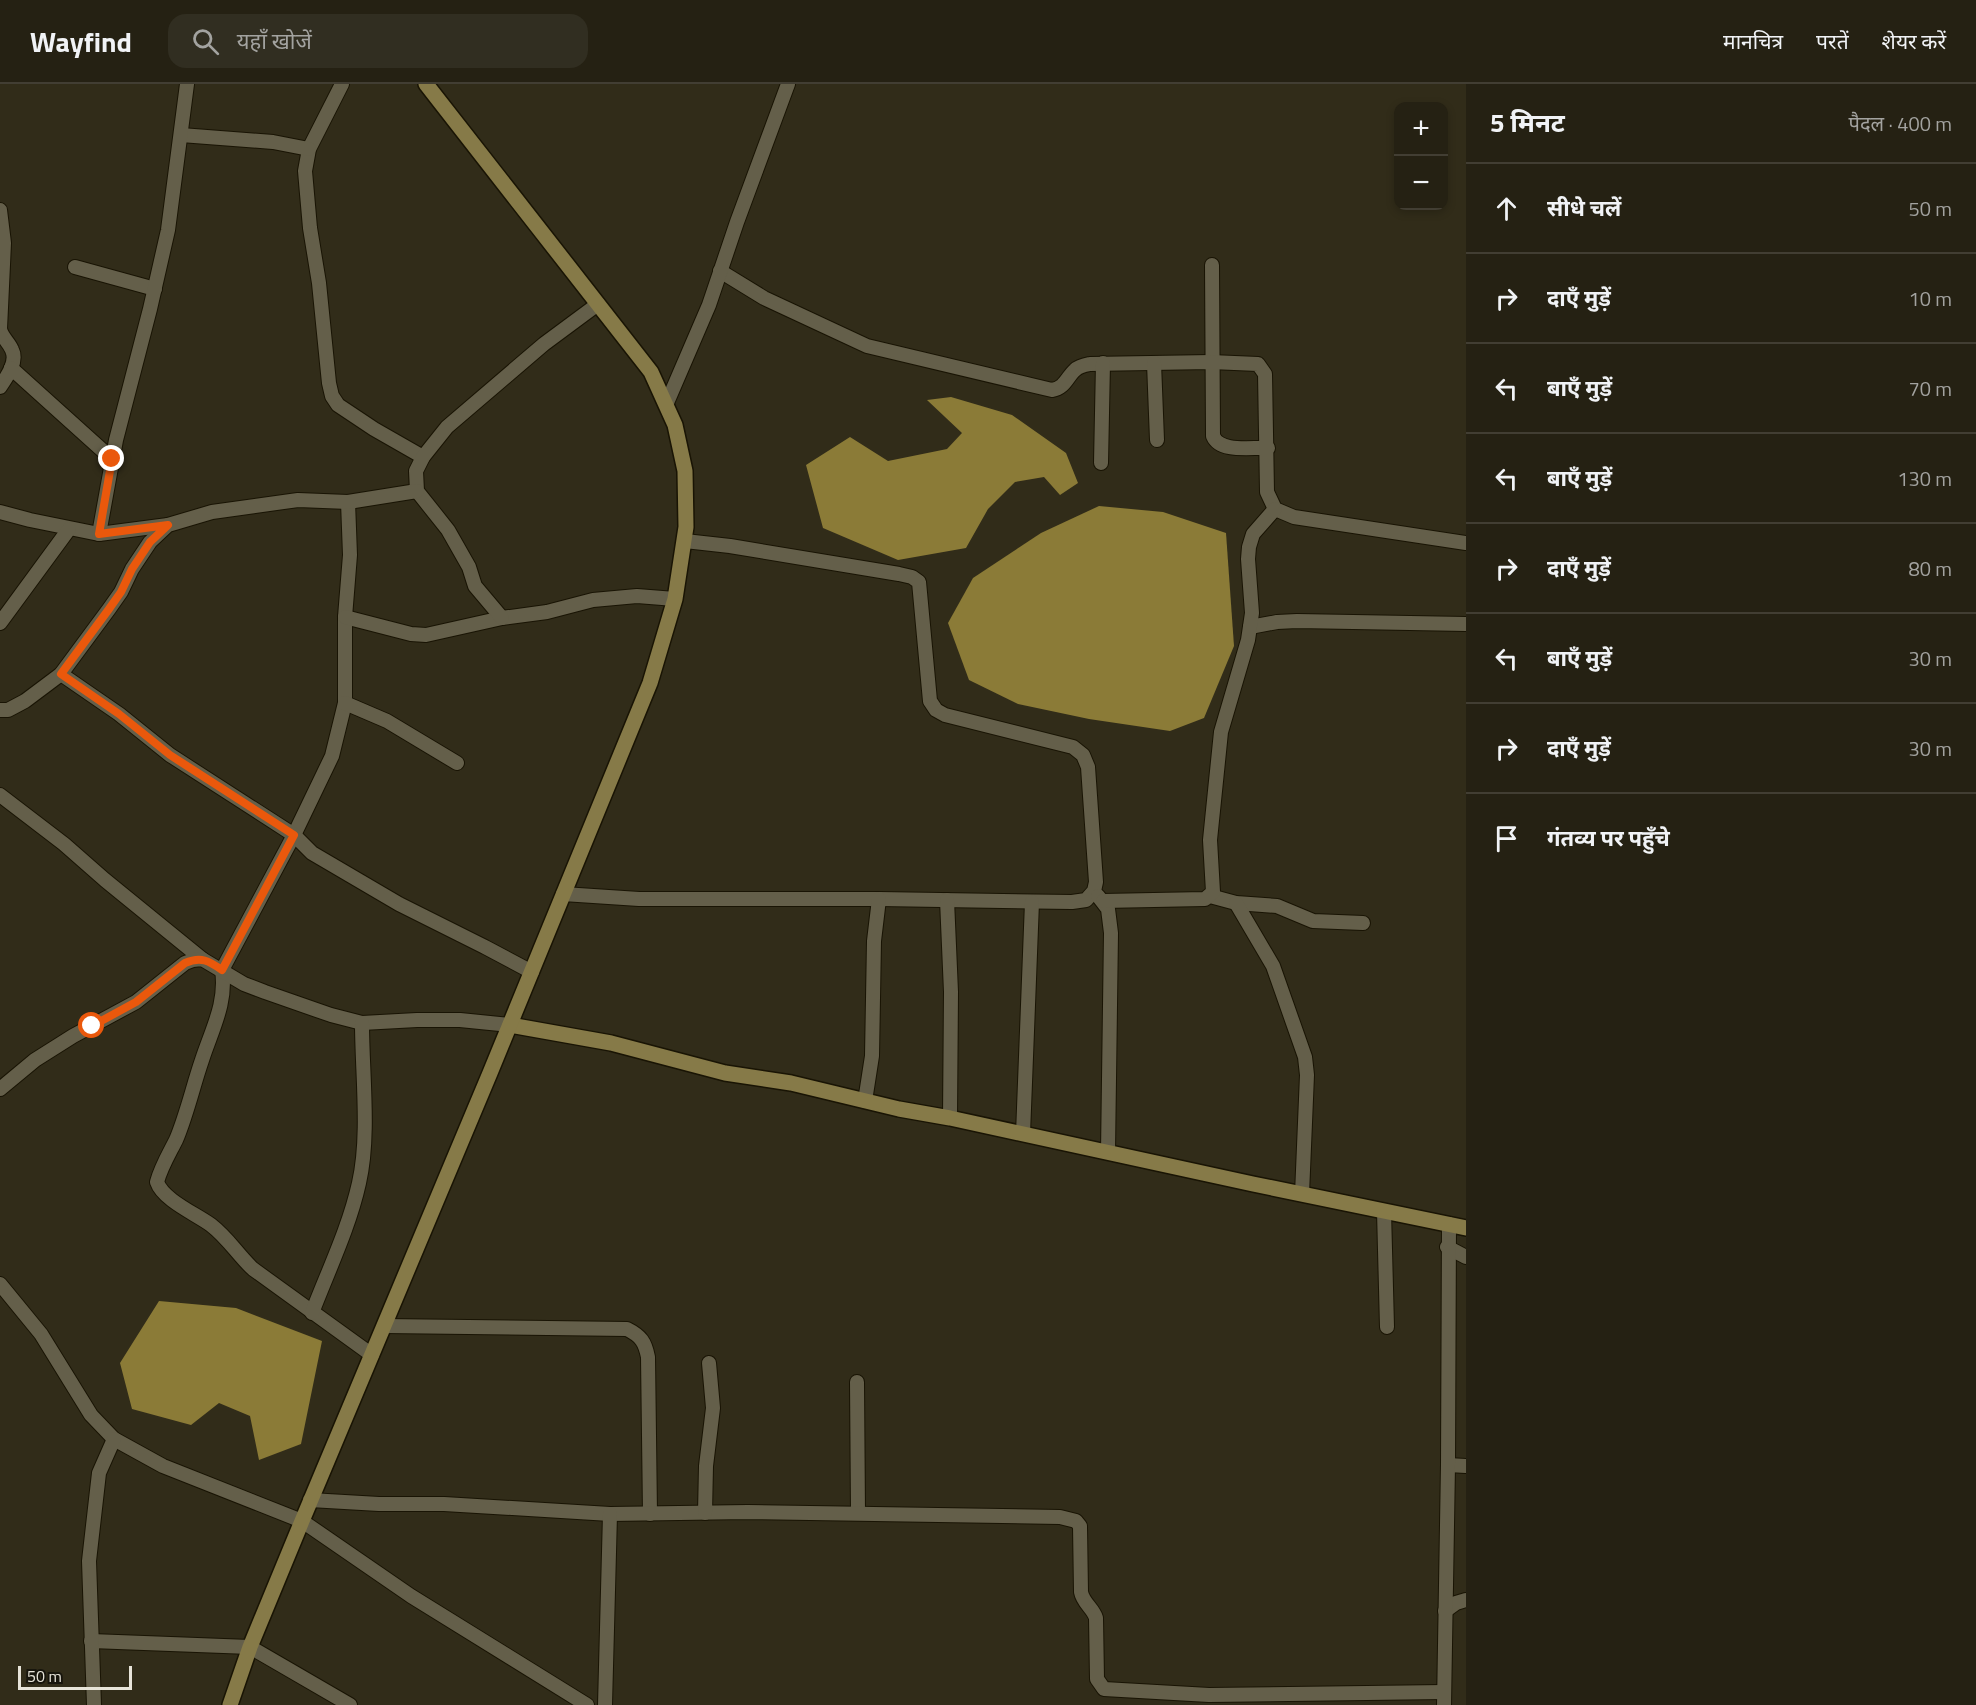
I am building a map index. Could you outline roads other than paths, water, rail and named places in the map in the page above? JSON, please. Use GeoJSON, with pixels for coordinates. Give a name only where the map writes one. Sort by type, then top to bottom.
{"type":"FeatureCollection","features":[{"type":"Feature","properties":{"kind":"main road"},"geometry":{"type":"LineString","coordinates":[[230,1705],[250,1647],[310,1500],[510,1025],[650,682],[675,599],[685,541],[685,471],[675,424],[651,372],[426,84]]}},
{"type":"Feature","properties":{"kind":"main road"},"geometry":{"type":"LineString","coordinates":[[510,1025],[612,1043],[725,1073],[791,1083],[865,1101],[1466,1228]]}},
{"type":"Feature","properties":{"kind":"street"},"geometry":{"type":"LineString","coordinates":[[99,534],[112,459],[168,230],[188,84]]}},
{"type":"Feature","properties":{"kind":"street"},"geometry":{"type":"LineString","coordinates":[[342,84],[309,149],[305,171],[329,383],[332,396],[338,405],[423,458]]}},
{"type":"Feature","properties":{"kind":"street"},"geometry":{"type":"LineString","coordinates":[[666,405],[701,326],[788,84]]}},
{"type":"Feature","properties":{"kind":"street"},"geometry":{"type":"LineString","coordinates":[[181,135],[273,142],[309,149]]}},
{"type":"Feature","properties":{"kind":"street"},"geometry":{"type":"LineString","coordinates":[[0,210],[4,243],[0,329],[2,338],[13,352],[11,368],[0,387]]}},
{"type":"Feature","properties":{"kind":"street"},"geometry":{"type":"LineString","coordinates":[[1212,266],[1213,436],[1215,442],[1224,447],[1268,448]]}},
{"type":"Feature","properties":{"kind":"street"},"geometry":{"type":"LineString","coordinates":[[75,267],[155,289]]}},
{"type":"Feature","properties":{"kind":"street"},"geometry":{"type":"LineString","coordinates":[[720,271],[764,298],[867,346],[1053,390],[1059,389],[1075,370],[1082,366],[1103,363],[1258,364],[1264,374],[1268,492],[1275,509],[1294,517],[1466,543]]}},
{"type":"Feature","properties":{"kind":"street"},"geometry":{"type":"LineString","coordinates":[[502,618],[475,586],[469,567],[448,530],[417,491],[416,471],[447,427],[544,344],[598,304]]}},
{"type":"Feature","properties":{"kind":"street"},"geometry":{"type":"LineString","coordinates":[[1101,464],[1103,363]]}},
{"type":"Feature","properties":{"kind":"street"},"geometry":{"type":"LineString","coordinates":[[1154,363],[1157,440]]}},
{"type":"Feature","properties":{"kind":"street"},"geometry":{"type":"LineString","coordinates":[[11,368],[112,459]]}},
{"type":"Feature","properties":{"kind":"street"},"geometry":{"type":"LineString","coordinates":[[0,512],[99,534],[168,525],[212,512],[298,500],[348,502],[417,491]]}},
{"type":"Feature","properties":{"kind":"street"},"geometry":{"type":"LineString","coordinates":[[348,502],[350,555],[345,617],[345,703],[332,756],[294,835],[222,970],[224,986],[219,1015],[180,1128],[160,1170],[157,1182],[165,1195],[211,1225],[226,1238],[253,1269],[372,1355]]}},
{"type":"Feature","properties":{"kind":"street"},"geometry":{"type":"LineString","coordinates":[[563,894],[639,899],[879,899],[1032,902],[1086,900],[1098,896],[1205,899],[1213,892],[1210,840],[1221,732],[1252,613],[1249,547],[1253,534],[1275,509]]}},
{"type":"Feature","properties":{"kind":"street"},"geometry":{"type":"LineString","coordinates":[[0,710],[8,710],[26,701],[61,674],[121,592],[132,569],[150,542],[168,525]]}},
{"type":"Feature","properties":{"kind":"street"},"geometry":{"type":"LineString","coordinates":[[0,623],[69,529]]}},
{"type":"Feature","properties":{"kind":"street"},"geometry":{"type":"LineString","coordinates":[[685,541],[730,546],[912,577],[919,582],[930,701],[936,710],[945,715],[1073,747],[1083,755],[1088,767],[1098,896],[1108,909],[1111,933],[1108,1152]]}},
{"type":"Feature","properties":{"kind":"street"},"geometry":{"type":"LineString","coordinates":[[345,617],[411,634],[426,634],[502,618],[547,612],[593,600],[637,596],[675,599]]}},
{"type":"Feature","properties":{"kind":"street"},"geometry":{"type":"LineString","coordinates":[[1250,627],[1297,621],[1466,624]]}},
{"type":"Feature","properties":{"kind":"street"},"geometry":{"type":"LineString","coordinates":[[61,674],[119,714],[170,755],[294,835],[312,853],[399,904],[532,972]]}},
{"type":"Feature","properties":{"kind":"street"},"geometry":{"type":"LineString","coordinates":[[345,703],[387,722],[457,763]]}},
{"type":"Feature","properties":{"kind":"street"},"geometry":{"type":"LineString","coordinates":[[0,795],[64,844],[202,959],[244,984],[331,1015],[362,1023],[449,1020],[510,1025]]}},
{"type":"Feature","properties":{"kind":"street"},"geometry":{"type":"LineString","coordinates":[[1210,896],[1236,903],[1277,906],[1313,921],[1363,923]]}},
{"type":"Feature","properties":{"kind":"street"},"geometry":{"type":"LineString","coordinates":[[865,1101],[872,1056],[874,941],[879,899]]}},
{"type":"Feature","properties":{"kind":"street"},"geometry":{"type":"LineString","coordinates":[[947,900],[951,1003],[950,1118]]}},
{"type":"Feature","properties":{"kind":"street"},"geometry":{"type":"LineString","coordinates":[[1023,1134],[1032,902]]}},
{"type":"Feature","properties":{"kind":"street"},"geometry":{"type":"LineString","coordinates":[[1236,903],[1273,966],[1305,1057],[1307,1075],[1302,1194]]}},
{"type":"Feature","properties":{"kind":"street"},"geometry":{"type":"LineString","coordinates":[[0,1089],[18,1072],[54,1048],[136,1002],[185,963],[202,959]]}},
{"type":"Feature","properties":{"kind":"street"},"geometry":{"type":"LineString","coordinates":[[312,1313],[345,1227],[359,1182],[364,1130],[362,1023]]}},
{"type":"Feature","properties":{"kind":"street"},"geometry":{"type":"LineString","coordinates":[[1384,1211],[1387,1328]]}},
{"type":"Feature","properties":{"kind":"street"},"geometry":{"type":"LineString","coordinates":[[310,1500],[379,1504],[444,1504],[610,1514],[858,1513],[1060,1517],[1076,1521],[1082,1532],[1082,1597],[1095,1613],[1096,1679],[1104,1689],[1209,1695],[1444,1699],[1449,1224]]}},
{"type":"Feature","properties":{"kind":"street"},"geometry":{"type":"LineString","coordinates":[[1448,1247],[1466,1257]]}},
{"type":"Feature","properties":{"kind":"street"},"geometry":{"type":"LineString","coordinates":[[0,1284],[41,1334],[92,1415],[114,1439],[163,1466],[302,1521],[411,1596],[587,1705]]}},
{"type":"Feature","properties":{"kind":"street"},"geometry":{"type":"LineString","coordinates":[[384,1326],[627,1329],[641,1337],[646,1344],[648,1357],[650,1514]]}},
{"type":"Feature","properties":{"kind":"street"},"geometry":{"type":"LineString","coordinates":[[705,1513],[706,1466],[713,1408],[709,1363]]}},
{"type":"Feature","properties":{"kind":"street"},"geometry":{"type":"LineString","coordinates":[[857,1382],[858,1513]]}},
{"type":"Feature","properties":{"kind":"street"},"geometry":{"type":"LineString","coordinates":[[94,1705],[89,1561],[99,1473],[114,1439]]}},
{"type":"Feature","properties":{"kind":"street"},"geometry":{"type":"LineString","coordinates":[[1448,1465],[1466,1466]]}},
{"type":"Feature","properties":{"kind":"street"},"geometry":{"type":"LineString","coordinates":[[605,1705],[610,1514]]}},
{"type":"Feature","properties":{"kind":"street"},"geometry":{"type":"LineString","coordinates":[[1445,1611],[1456,1603],[1466,1600]]}},
{"type":"Feature","properties":{"kind":"street"},"geometry":{"type":"LineString","coordinates":[[91,1641],[250,1647],[350,1705]]}}]}
